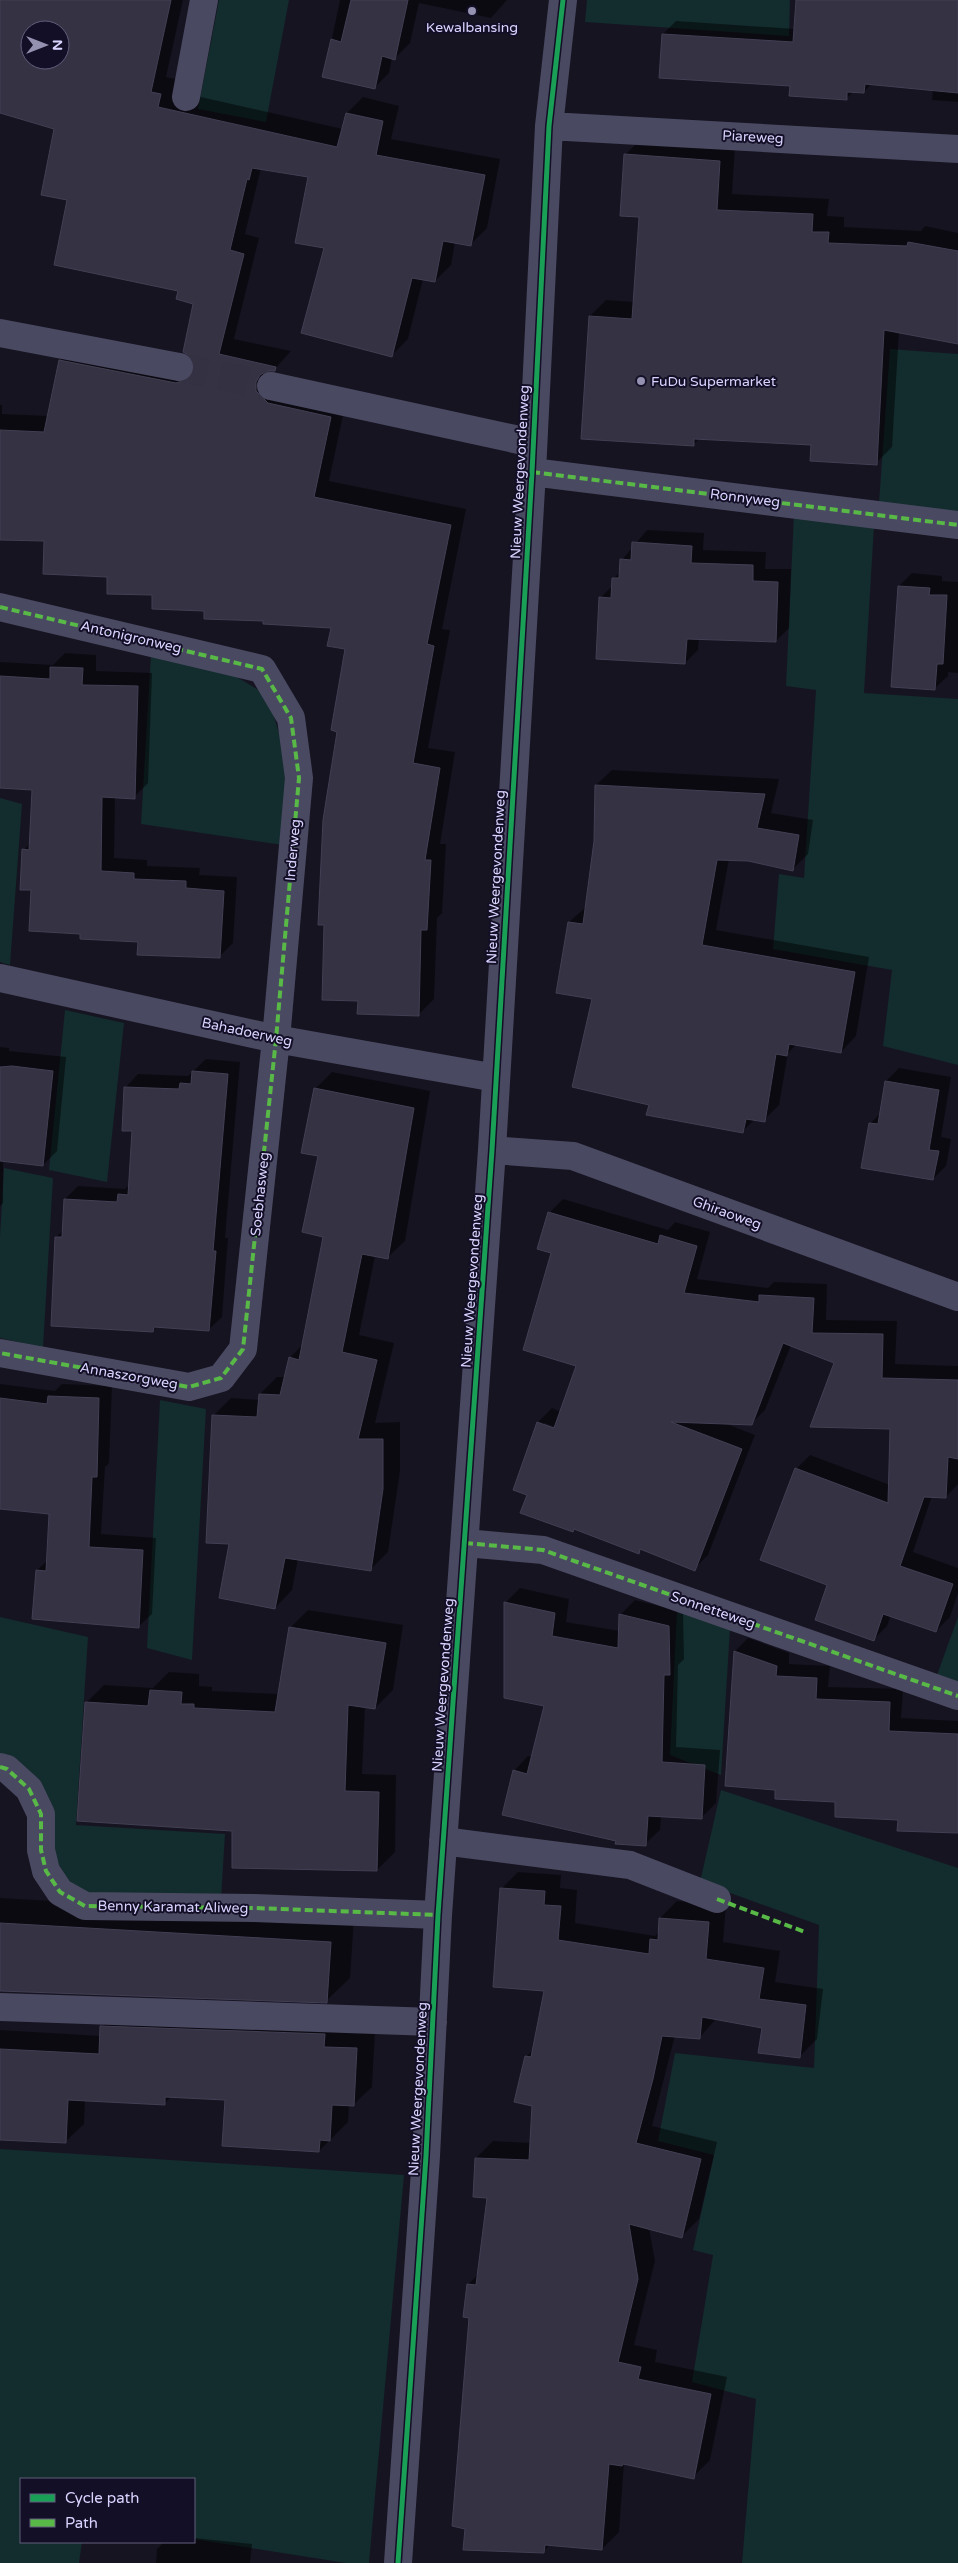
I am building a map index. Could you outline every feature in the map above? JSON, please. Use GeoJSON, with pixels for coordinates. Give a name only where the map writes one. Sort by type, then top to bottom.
{"type":"FeatureCollection","features":[{"type":"Feature","properties":{"kind":"street"},"geometry":{"type":"LineString","coordinates":[[186,97],[204,0]]}},
{"type":"Feature","properties":{"kind":"street","name":"Nieuw Weergevondenweg"},"geometry":{"type":"LineString","coordinates":[[398,2563],[433,2022],[438,1915],[492,1150],[532,472],[549,126],[563,0]]}},
{"type":"Feature","properties":{"kind":"street","name":"Piareweg"},"geometry":{"type":"LineString","coordinates":[[549,126],[958,149]]}},
{"type":"Feature","properties":{"kind":"street"},"geometry":{"type":"LineString","coordinates":[[0,333],[179,367]]}},
{"type":"Feature","properties":{"kind":"street"},"geometry":{"type":"LineString","coordinates":[[271,386],[533,443]]}},
{"type":"Feature","properties":{"kind":"street","name":"Ronnyweg"},"geometry":{"type":"LineString","coordinates":[[532,472],[958,525]]}},
{"type":"Feature","properties":{"kind":"street","name":"Antonigronweg"},"geometry":{"type":"LineString","coordinates":[[0,607],[262,669]]}},
{"type":"Feature","properties":{"kind":"street","name":"Inderweg"},"geometry":{"type":"LineString","coordinates":[[262,669],[292,718],[299,778],[276,1039]]}},
{"type":"Feature","properties":{"kind":"street","name":"Bahadoerweg"},"geometry":{"type":"LineString","coordinates":[[0,978],[276,1039],[496,1078]]}},
{"type":"Feature","properties":{"kind":"street","name":"Soebhasweg"},"geometry":{"type":"LineString","coordinates":[[243,1349],[276,1039]]}},
{"type":"Feature","properties":{"kind":"street","name":"Ghiraoweg"},"geometry":{"type":"LineString","coordinates":[[492,1150],[573,1156],[958,1297]]}},
{"type":"Feature","properties":{"kind":"street","name":"Annaszorgweg"},"geometry":{"type":"LineString","coordinates":[[0,1353],[189,1388],[221,1378],[243,1349]]}},
{"type":"Feature","properties":{"kind":"street","name":"Sonnetteweg"},"geometry":{"type":"LineString","coordinates":[[465,1543],[543,1550],[958,1696]]}},
{"type":"Feature","properties":{"kind":"street","name":"Benny Karamat Aliweg"},"geometry":{"type":"LineString","coordinates":[[0,1767],[7,1769],[29,1789],[41,1814],[41,1850],[46,1871],[60,1892],[85,1906],[254,1908],[438,1915]]}},
{"type":"Feature","properties":{"kind":"street"},"geometry":{"type":"LineString","coordinates":[[443,1841],[630,1865],[717,1899]]}},
{"type":"Feature","properties":{"kind":"street"},"geometry":{"type":"LineString","coordinates":[[0,2007],[433,2022]]}},
{"type":"Feature","properties":{"kind":"green space"},"geometry":{"type":"Polygon","coordinates":[[[219,0],[289,0],[266,122],[198,109],[219,0]]]}},
{"type":"Feature","properties":{"kind":"green space"},"geometry":{"type":"Polygon","coordinates":[[[587,0],[790,0],[789,36],[585,22],[587,0]]]}},
{"type":"Feature","properties":{"kind":"green space"},"geometry":{"type":"Polygon","coordinates":[[[890,349],[958,354],[958,513],[879,503],[890,349]]]}},
{"type":"Feature","properties":{"kind":"green space"},"geometry":{"type":"Polygon","coordinates":[[[794,513],[874,526],[864,693],[958,699],[958,1065],[883,1046],[892,970],[773,949],[779,874],[804,878],[816,690],[786,686],[794,513]]]}},
{"type":"Feature","properties":{"kind":"green space"},"geometry":{"type":"Polygon","coordinates":[[[151,654],[230,673],[262,692],[271,707],[281,739],[285,761],[286,793],[283,845],[141,824],[151,654]]]}},
{"type":"Feature","properties":{"kind":"green space"},"geometry":{"type":"Polygon","coordinates":[[[0,798],[22,804],[10,965],[0,962],[0,798]]]}},
{"type":"Feature","properties":{"kind":"green space"},"geometry":{"type":"Polygon","coordinates":[[[65,1010],[124,1023],[107,1182],[49,1170],[65,1010]]]}},
{"type":"Feature","properties":{"kind":"green space"},"geometry":{"type":"Polygon","coordinates":[[[4,1168],[53,1178],[43,1348],[0,1338],[0,1236],[4,1168]]]}},
{"type":"Feature","properties":{"kind":"green space"},"geometry":{"type":"Polygon","coordinates":[[[160,1400],[206,1409],[192,1660],[147,1648],[160,1400]]]}},
{"type":"Feature","properties":{"kind":"green space"},"geometry":{"type":"Polygon","coordinates":[[[677,1611],[730,1629],[721,1775],[670,1755],[677,1611]]]}},
{"type":"Feature","properties":{"kind":"green space"},"geometry":{"type":"Polygon","coordinates":[[[0,1617],[88,1637],[76,1825],[225,1834],[221,1899],[85,1898],[72,1889],[0,1758],[0,1617]]]}},
{"type":"Feature","properties":{"kind":"green space"},"geometry":{"type":"Polygon","coordinates":[[[958,1617],[958,1683],[937,1675],[958,1617]]]}},
{"type":"Feature","properties":{"kind":"green space"},"geometry":{"type":"Polygon","coordinates":[[[721,1790],[958,1868],[958,2563],[742,2563],[756,2399],[692,2382],[713,2255],[693,2250],[714,2155],[658,2141],[675,2053],[814,2068],[819,1925],[700,1882],[721,1790]]]}},
{"type":"Feature","properties":{"kind":"green space"},"geometry":{"type":"Polygon","coordinates":[[[0,2149],[404,2175],[369,2563],[346,2563],[195,2539],[195,2478],[20,2478],[20,2543],[82,2543],[79,2563],[0,2563],[0,2149]]]}},
{"type":"Feature","properties":{"kind":"building"},"geometry":{"type":"Polygon","coordinates":[[[0,0],[171,0],[151,92],[161,94],[158,107],[337,147],[346,113],[383,121],[376,155],[485,175],[471,246],[443,241],[435,282],[412,278],[392,357],[301,333],[324,248],[295,243],[308,177],[252,168],[249,180],[247,179],[230,250],[244,254],[219,354],[276,367],[275,371],[267,371],[260,375],[256,382],[256,391],[268,403],[331,417],[314,497],[451,525],[427,644],[434,646],[413,763],[440,768],[425,860],[431,860],[427,930],[421,930],[419,1016],[357,1014],[358,1001],[322,1000],[324,925],[318,925],[323,820],[337,732],[331,730],[345,649],[327,646],[331,628],[263,624],[263,621],[204,619],[204,611],[152,609],[152,595],[107,594],[107,577],[43,574],[44,541],[0,540],[0,430],[44,432],[59,360],[176,383],[190,378],[194,369],[194,361],[183,352],[193,304],[176,299],[178,291],[54,265],[67,200],[41,195],[54,129],[0,113],[0,0]]]}},
{"type":"Feature","properties":{"kind":"building"},"geometry":{"type":"Polygon","coordinates":[[[351,0],[408,0],[395,60],[382,56],[375,89],[322,77],[331,39],[341,42],[351,0]]]}},
{"type":"Feature","properties":{"kind":"building"},"geometry":{"type":"Polygon","coordinates":[[[796,0],[958,0],[958,93],[865,84],[864,93],[847,92],[847,100],[789,96],[790,86],[659,78],[662,34],[793,42],[796,0]]]}},
{"type":"Feature","properties":{"kind":"building"},"geometry":{"type":"Polygon","coordinates":[[[624,154],[720,161],[717,210],[813,214],[812,232],[829,232],[828,243],[907,246],[908,242],[958,251],[958,344],[884,330],[877,465],[810,461],[811,445],[694,439],[694,446],[581,439],[589,316],[632,319],[639,217],[620,216],[624,154]]]}},
{"type":"Feature","properties":{"kind":"building"},"geometry":{"type":"Polygon","coordinates":[[[632,542],[692,546],[691,563],[753,565],[753,581],[778,582],[776,642],[687,639],[685,664],[596,659],[599,597],[611,598],[612,578],[619,578],[620,559],[631,560],[632,542]]]}},
{"type":"Feature","properties":{"kind":"building"},"geometry":{"type":"Polygon","coordinates":[[[898,586],[930,588],[929,595],[947,595],[943,664],[937,664],[935,690],[891,687],[898,586]]]}},
{"type":"Feature","properties":{"kind":"building"},"geometry":{"type":"Polygon","coordinates":[[[50,667],[83,668],[82,685],[138,686],[135,799],[102,797],[101,871],[134,873],[134,879],[186,881],[186,888],[224,891],[220,958],[137,955],[138,942],[80,939],[80,934],[29,931],[31,890],[20,890],[22,849],[29,850],[32,790],[0,788],[0,676],[50,679],[50,667]]]}},
{"type":"Feature","properties":{"kind":"building"},"geometry":{"type":"Polygon","coordinates":[[[595,785],[765,794],[757,828],[799,835],[793,871],[748,861],[717,860],[702,945],[855,972],[841,1053],[789,1044],[787,1056],[776,1054],[765,1122],[746,1119],[743,1133],[646,1115],[649,1105],[572,1087],[592,999],[556,993],[568,922],[583,924],[594,841],[595,785]]]}},
{"type":"Feature","properties":{"kind":"building"},"geometry":{"type":"Polygon","coordinates":[[[12,1066],[53,1071],[43,1166],[0,1161],[0,1067],[12,1066]]]}},
{"type":"Feature","properties":{"kind":"building"},"geometry":{"type":"Polygon","coordinates":[[[192,1071],[228,1074],[213,1251],[216,1251],[209,1331],[154,1327],[153,1332],[51,1326],[55,1237],[62,1237],[64,1199],[117,1202],[118,1194],[128,1195],[132,1131],[122,1131],[124,1087],[179,1089],[180,1083],[191,1084],[192,1071]]]}},
{"type":"Feature","properties":{"kind":"building"},"geometry":{"type":"Polygon","coordinates":[[[885,1081],[939,1090],[929,1150],[939,1151],[933,1180],[861,1168],[869,1123],[878,1124],[885,1081]]]}},
{"type":"Feature","properties":{"kind":"building"},"geometry":{"type":"Polygon","coordinates":[[[314,1088],[414,1108],[388,1259],[362,1254],[342,1352],[377,1360],[358,1439],[383,1439],[383,1489],[371,1571],[285,1558],[275,1609],[219,1598],[229,1544],[206,1543],[212,1415],[257,1417],[259,1394],[280,1395],[289,1357],[299,1360],[323,1237],[302,1232],[318,1156],[301,1153],[314,1088]]]}},
{"type":"Feature","properties":{"kind":"building"},"geometry":{"type":"Polygon","coordinates":[[[548,1212],[658,1244],[660,1235],[697,1246],[684,1293],[759,1302],[759,1295],[814,1298],[812,1333],[883,1334],[882,1378],[958,1380],[958,1459],[948,1457],[946,1498],[924,1497],[900,1566],[953,1584],[936,1632],[883,1614],[874,1641],[815,1620],[827,1585],[760,1560],[795,1468],[888,1503],[890,1429],[810,1427],[834,1363],[783,1343],[752,1425],[671,1422],[742,1449],[695,1571],[640,1549],[639,1554],[574,1529],[573,1532],[520,1513],[527,1495],[513,1490],[537,1422],[554,1428],[576,1366],[523,1350],[551,1253],[537,1249],[548,1212]]]}},
{"type":"Feature","properties":{"kind":"building"},"geometry":{"type":"Polygon","coordinates":[[[48,1396],[99,1398],[97,1477],[92,1477],[89,1547],[143,1550],[139,1628],[32,1619],[36,1570],[46,1571],[49,1514],[0,1509],[0,1398],[47,1404],[48,1396]]]}},
{"type":"Feature","properties":{"kind":"building"},"geometry":{"type":"Polygon","coordinates":[[[504,1602],[555,1613],[552,1636],[618,1648],[619,1614],[669,1626],[670,1675],[664,1675],[662,1762],[705,1765],[702,1819],[648,1816],[646,1846],[615,1844],[616,1841],[502,1815],[513,1770],[527,1774],[544,1706],[504,1698],[504,1602]]]}},
{"type":"Feature","properties":{"kind":"building"},"geometry":{"type":"Polygon","coordinates":[[[289,1627],[386,1643],[375,1709],[348,1705],[345,1791],[379,1792],[377,1871],[232,1868],[232,1831],[77,1821],[85,1702],[148,1706],[150,1690],[182,1692],[181,1704],[194,1704],[194,1708],[275,1712],[289,1627]]]}},
{"type":"Feature","properties":{"kind":"building"},"geometry":{"type":"Polygon","coordinates":[[[734,1651],[777,1666],[776,1676],[817,1678],[816,1699],[890,1702],[889,1731],[958,1734],[958,1833],[897,1831],[898,1820],[835,1817],[835,1802],[775,1799],[775,1790],[725,1786],[734,1651]]]}},
{"type":"Feature","properties":{"kind":"building"},"geometry":{"type":"Polygon","coordinates":[[[500,1888],[545,1891],[544,1905],[561,1906],[558,1940],[649,1954],[650,1939],[658,1940],[659,1918],[709,1922],[706,1959],[764,1968],[759,1999],[806,2005],[800,2058],[758,2053],[762,2028],[702,2017],[700,2039],[662,2036],[636,2143],[701,2159],[682,2238],[629,2224],[638,2279],[618,2362],[641,2367],[638,2379],[711,2394],[694,2479],[623,2464],[622,2466],[609,2464],[602,2550],[545,2545],[544,2553],[463,2550],[465,2529],[452,2526],[469,2318],[463,2317],[467,2284],[476,2285],[487,2198],[473,2197],[475,2158],[529,2160],[532,2106],[514,2102],[525,2056],[531,2057],[544,1991],[493,1987],[500,1888]]]}},
{"type":"Feature","properties":{"kind":"building"},"geometry":{"type":"Polygon","coordinates":[[[0,1923],[331,1942],[327,2003],[0,1991],[0,1923]]]}},
{"type":"Feature","properties":{"kind":"building"},"geometry":{"type":"Polygon","coordinates":[[[100,2026],[325,2034],[324,2047],[357,2048],[354,2106],[332,2105],[330,2141],[320,2140],[319,2152],[222,2146],[225,2100],[165,2097],[165,2105],[68,2100],[66,2143],[0,2140],[0,2049],[99,2054],[100,2026]]]}},
{"type":"Feature","properties":{"kind":"tunnel"},"geometry":{"type":"LineString","coordinates":[[179,367],[271,386]]}},
{"type":"Feature","properties":{"kind":"marked path"},"geometry":{"type":"LineString","coordinates":[[532,472],[958,525]]}},
{"type":"Feature","properties":{"kind":"marked path"},"geometry":{"type":"LineString","coordinates":[[0,607],[262,669],[291,718],[299,778],[276,1039],[243,1349],[221,1378],[189,1387],[0,1353]]}},
{"type":"Feature","properties":{"kind":"marked path"},"geometry":{"type":"LineString","coordinates":[[465,1543],[543,1550],[958,1696]]}},
{"type":"Feature","properties":{"kind":"marked path"},"geometry":{"type":"LineString","coordinates":[[0,1767],[7,1769],[29,1789],[41,1814],[41,1850],[46,1871],[60,1892],[85,1906],[254,1908],[438,1915]]}},
{"type":"Feature","properties":{"kind":"marked path"},"geometry":{"type":"LineString","coordinates":[[717,1899],[805,1932]]}},
{"type":"Feature","properties":{"kind":"cycle path"},"geometry":{"type":"LineString","coordinates":[[398,2563],[426,2156],[438,1915],[492,1150],[532,472],[549,126],[563,0]]}},
{"type":"Feature","properties":{"kind":"place","name":"Kewalbansing"},"geometry":{"type":"Point","coordinates":[472,11]}},
{"type":"Feature","properties":{"kind":"place","name":"FuDu Supermarket"},"geometry":{"type":"Point","coordinates":[641,381]}}]}
